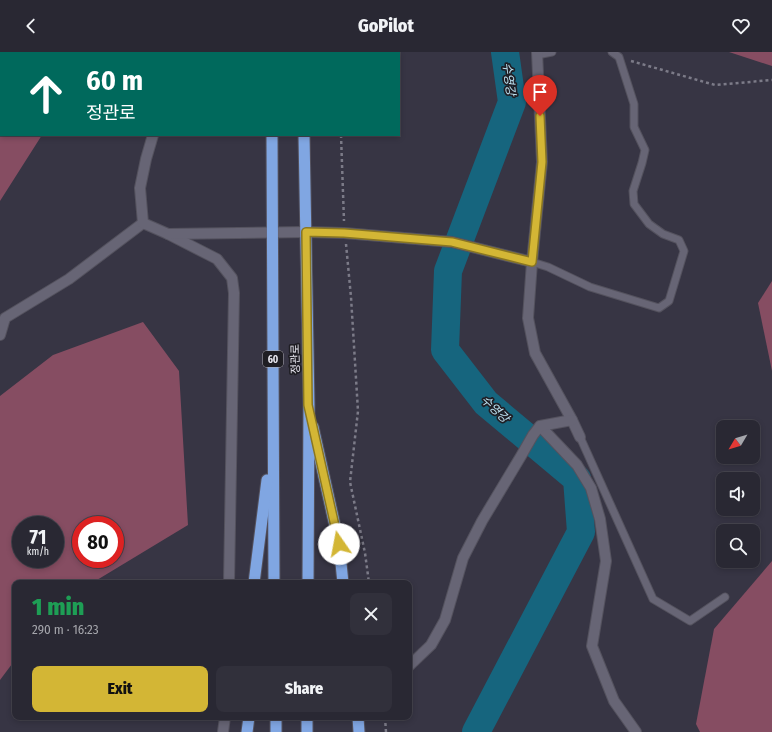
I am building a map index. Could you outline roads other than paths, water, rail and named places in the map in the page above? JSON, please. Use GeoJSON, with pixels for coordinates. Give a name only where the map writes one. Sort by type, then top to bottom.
{"type":"FeatureCollection","features":[{"type":"Feature","properties":{"kind":"highway","name":"정관로"},"geometry":{"type":"LineString","coordinates":[[272,136],[274,580]]}},
{"type":"Feature","properties":{"kind":"highway","name":"정관로"},"geometry":{"type":"LineString","coordinates":[[304,136],[308,405],[308,580]]}},
{"type":"Feature","properties":{"kind":"highway"},"geometry":{"type":"LineString","coordinates":[[308,405],[339,544],[343,580]]}},
{"type":"Feature","properties":{"kind":"highway"},"geometry":{"type":"LineString","coordinates":[[254,580],[273,442]]}},
{"type":"Feature","properties":{"kind":"highway"},"geometry":{"type":"LineString","coordinates":[[247,732],[249,720]]}},
{"type":"Feature","properties":{"kind":"highway"},"geometry":{"type":"LineString","coordinates":[[276,720],[276,732]]}},
{"type":"Feature","properties":{"kind":"highway"},"geometry":{"type":"LineString","coordinates":[[307,720],[307,732]]}},
{"type":"Feature","properties":{"kind":"highway"},"geometry":{"type":"LineString","coordinates":[[358,720],[359,732]]}},
{"type":"Feature","properties":{"kind":"street"},"geometry":{"type":"LineString","coordinates":[[537,53],[542,162],[528,318],[535,352],[572,420],[580,438]]}},
{"type":"Feature","properties":{"kind":"street"},"geometry":{"type":"LineString","coordinates":[[144,223],[140,188],[153,136]]}},
{"type":"Feature","properties":{"kind":"street"},"geometry":{"type":"LineString","coordinates":[[144,223],[218,259],[232,278],[234,293],[229,580]]}},
{"type":"Feature","properties":{"kind":"street"},"geometry":{"type":"LineString","coordinates":[[0,335],[5,318],[70,279],[144,223]]}},
{"type":"Feature","properties":{"kind":"street"},"geometry":{"type":"LineString","coordinates":[[168,234],[273,232],[344,233],[452,242],[481,248],[532,262]]}},
{"type":"Feature","properties":{"kind":"street"},"geometry":{"type":"LineString","coordinates":[[412,663],[431,645],[445,620],[463,558],[482,521],[533,435],[540,426],[572,420]]}},
{"type":"Feature","properties":{"kind":"street"},"geometry":{"type":"LineString","coordinates":[[540,426],[577,465],[591,488],[600,519],[606,561],[592,646],[614,701],[636,732]]}},
{"type":"Feature","properties":{"kind":"street"},"geometry":{"type":"LineString","coordinates":[[223,732],[225,720]]}},
{"type":"Feature","properties":{"kind":"lane"},"geometry":{"type":"LineString","coordinates":[[537,53],[552,52]]}},
{"type":"Feature","properties":{"kind":"lane"},"geometry":{"type":"LineString","coordinates":[[532,262],[548,267],[590,287],[659,308],[669,301],[684,251],[679,240],[664,234],[649,224],[634,204],[633,191],[645,150],[634,127],[634,104],[619,57],[612,52]]}},
{"type":"Feature","properties":{"kind":"lane"},"geometry":{"type":"LineString","coordinates":[[580,438],[653,599],[690,620],[725,596]]}},
{"type":"Feature","properties":{"kind":"waterway","name":"수영강"},"geometry":{"type":"LineString","coordinates":[[476,732],[581,532],[577,479],[486,403],[445,350],[448,271],[512,102],[505,52]]}}]}
